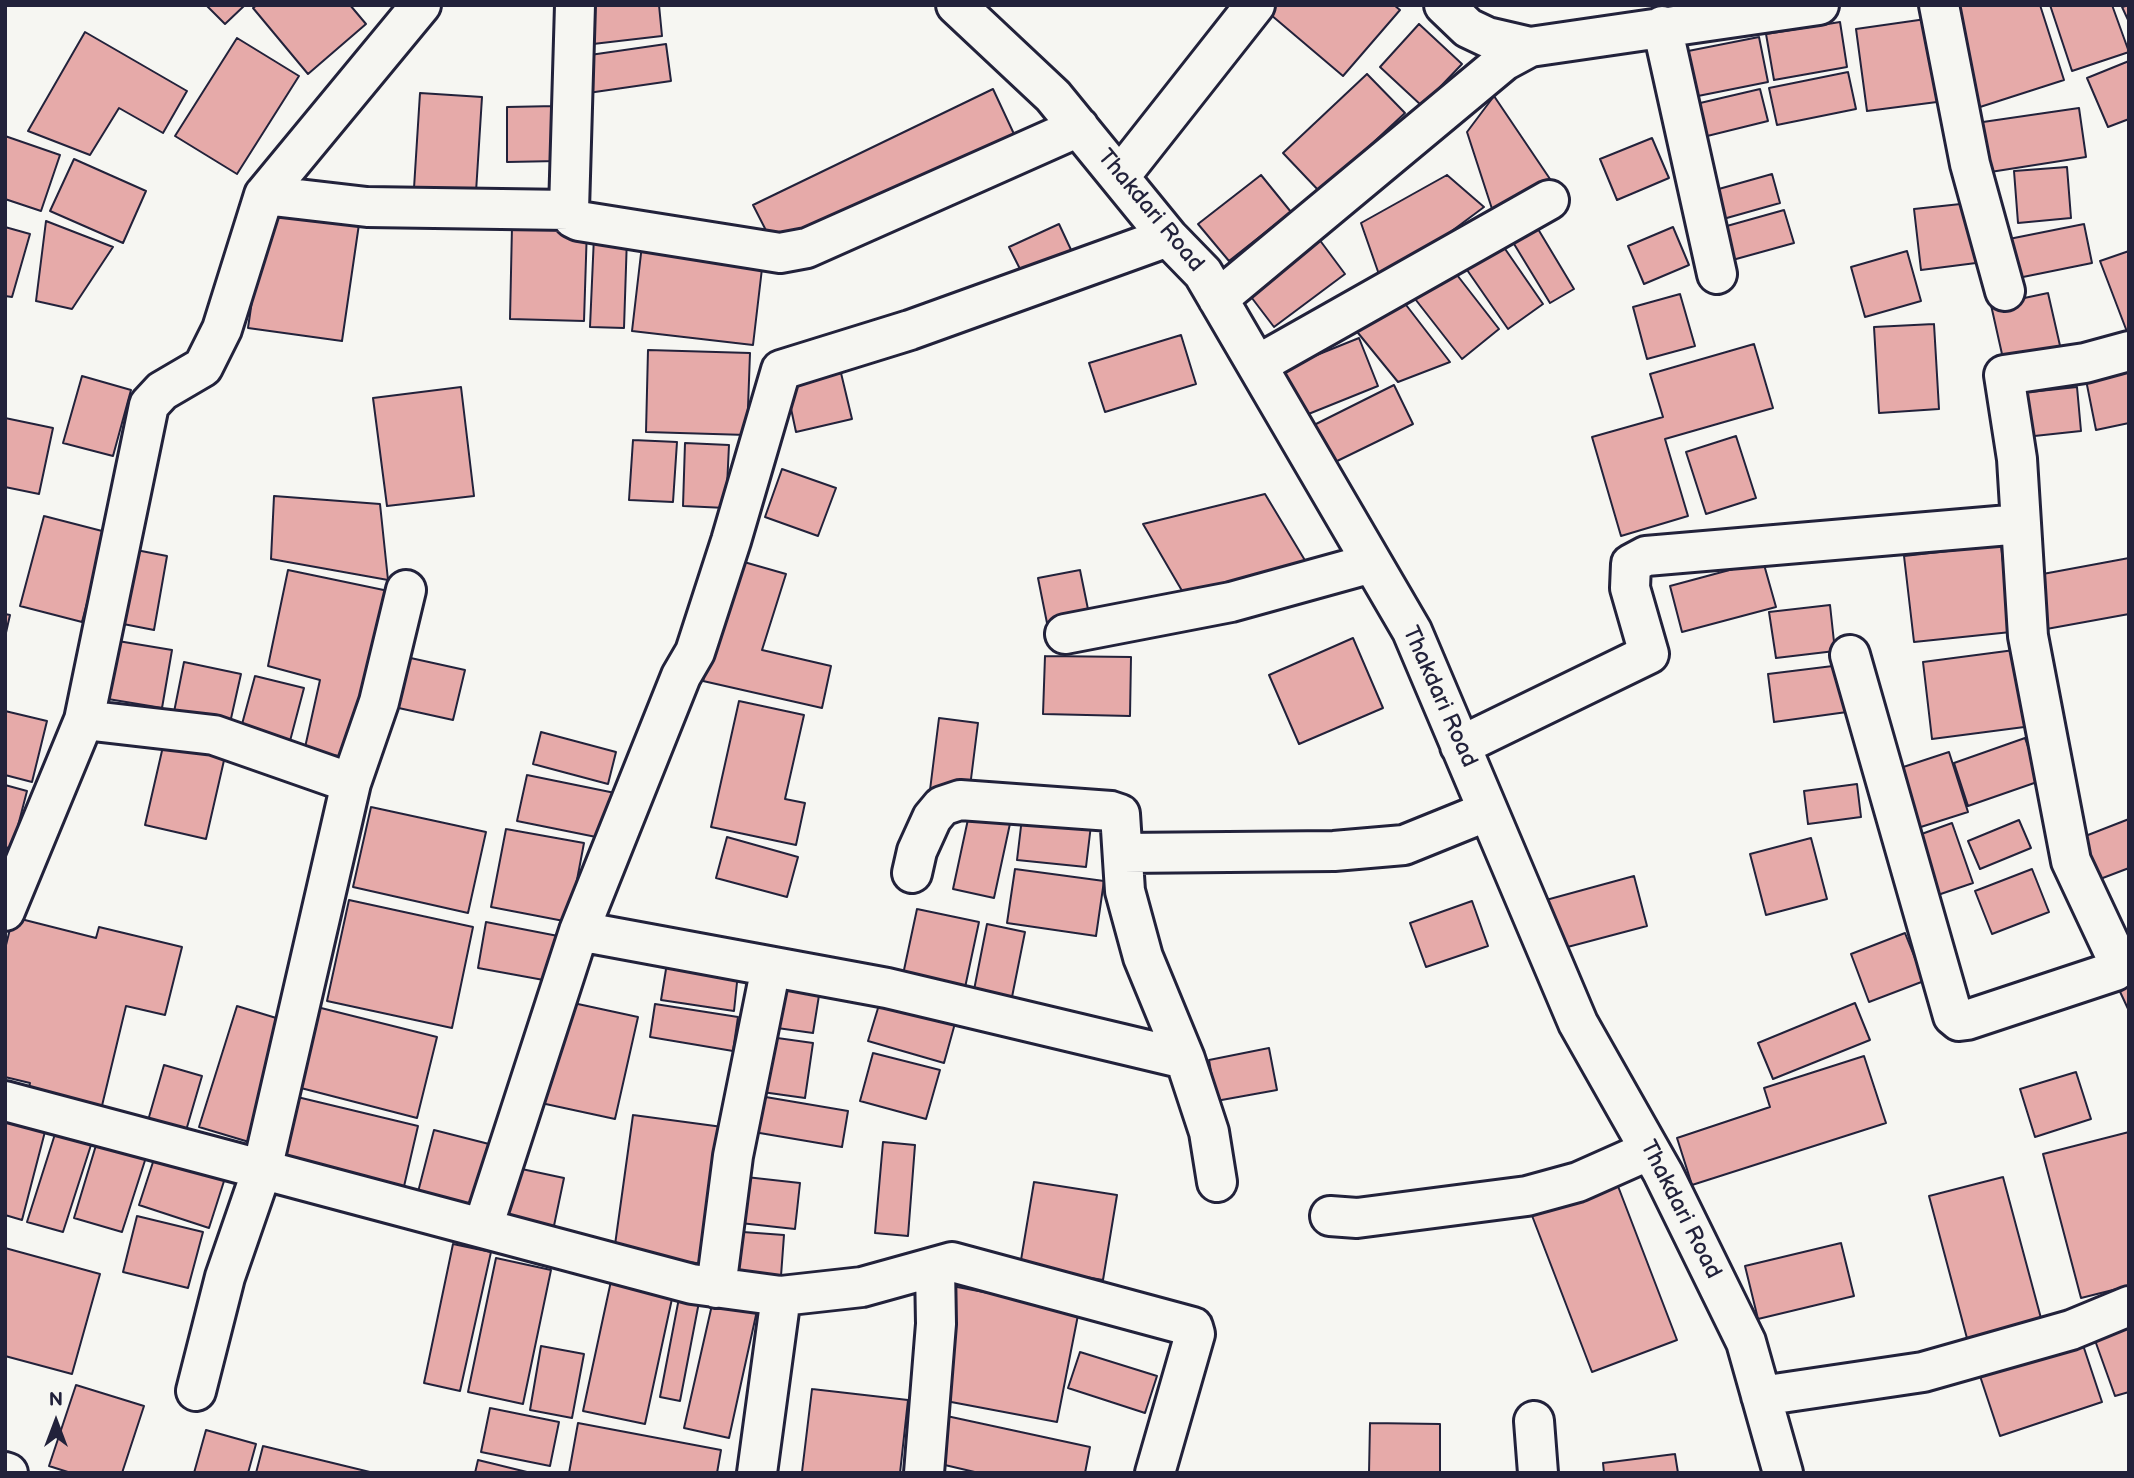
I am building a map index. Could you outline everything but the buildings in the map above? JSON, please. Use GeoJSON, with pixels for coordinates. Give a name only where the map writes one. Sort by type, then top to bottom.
{"type":"FeatureCollection","features":[{"type":"Feature","properties":{"kind":"street"},"geometry":{"type":"LineString","coordinates":[[5,911],[84,720],[149,405],[162,391],[202,368],[222,329],[264,195],[421,5]]}},
{"type":"Feature","properties":{"kind":"street"},"geometry":{"type":"LineString","coordinates":[[575,5],[569,210],[573,218],[579,221],[780,253],[807,248],[1079,127]]}},
{"type":"Feature","properties":{"kind":"street","name":"Thakdari Road"},"geometry":{"type":"LineString","coordinates":[[956,5],[1053,96],[1121,175],[1168,237],[1203,273],[1412,631],[1578,1023],[1650,1150],[1746,1342],[1783,1473]]}},
{"type":"Feature","properties":{"kind":"street"},"geometry":{"type":"LineString","coordinates":[[1121,175],[1255,5]]}},
{"type":"Feature","properties":{"kind":"street"},"geometry":{"type":"LineString","coordinates":[[1444,5],[1468,28],[1487,37],[1530,47]]}},
{"type":"Feature","properties":{"kind":"street"},"geometry":{"type":"LineString","coordinates":[[1218,299],[1504,61],[1530,47],[1586,22],[1662,26],[1819,5]]}},
{"type":"Feature","properties":{"kind":"street"},"geometry":{"type":"LineString","coordinates":[[1939,5],[1970,164],[2005,291]]}},
{"type":"Feature","properties":{"kind":"street"},"geometry":{"type":"LineString","coordinates":[[1662,26],[1717,274]]}},
{"type":"Feature","properties":{"kind":"street"},"geometry":{"type":"LineString","coordinates":[[264,195],[367,207],[569,210]]}},
{"type":"Feature","properties":{"kind":"street"},"geometry":{"type":"LineString","coordinates":[[1257,365],[1549,200]]}},
{"type":"Feature","properties":{"kind":"street"},"geometry":{"type":"LineString","coordinates":[[483,1227],[579,931],[681,676],[695,652],[781,370],[909,330],[1168,237]]}},
{"type":"Feature","properties":{"kind":"street"},"geometry":{"type":"LineString","coordinates":[[1850,655],[1953,1016],[1959,1021],[1967,1020],[2115,971],[2126,964],[2117,959],[2071,861],[2028,636],[2017,459],[2004,376],[2085,363],[2129,351]]}},
{"type":"Feature","properties":{"kind":"street"},"geometry":{"type":"LineString","coordinates":[[1460,746],[1649,654],[1630,588],[1631,564],[1646,556],[2021,524]]}},
{"type":"Feature","properties":{"kind":"street"},"geometry":{"type":"LineString","coordinates":[[1065,634],[1231,602],[1372,563]]}},
{"type":"Feature","properties":{"kind":"street"},"geometry":{"type":"LineString","coordinates":[[196,1391],[225,1277],[262,1170],[351,783],[379,702],[406,590]]}},
{"type":"Feature","properties":{"kind":"street"},"geometry":{"type":"LineString","coordinates":[[84,720],[214,735],[351,783]]}},
{"type":"Feature","properties":{"kind":"street"},"geometry":{"type":"LineString","coordinates":[[912,873],[917,850],[932,818],[942,806],[960,800],[1111,811],[1120,814],[1125,891],[1143,957],[1185,1059],[1209,1132],[1217,1182]]}},
{"type":"Feature","properties":{"kind":"street"},"geometry":{"type":"LineString","coordinates":[[1123,853],[1334,851],[1404,845],[1488,811]]}},
{"type":"Feature","properties":{"kind":"street"},"geometry":{"type":"LineString","coordinates":[[579,931],[887,988],[1163,1056],[1185,1059]]}},
{"type":"Feature","properties":{"kind":"street"},"geometry":{"type":"LineString","coordinates":[[716,1288],[733,1156],[771,967]]}},
{"type":"Feature","properties":{"kind":"street"},"geometry":{"type":"LineString","coordinates":[[5,1101],[692,1284],[781,1296],[862,1287],[952,1262],[1193,1327],[1195,1334],[1155,1473]]}},
{"type":"Feature","properties":{"kind":"street"},"geometry":{"type":"LineString","coordinates":[[1330,1216],[1357,1218],[1527,1196],[1578,1182],[1650,1150]]}},
{"type":"Feature","properties":{"kind":"street"},"geometry":{"type":"LineString","coordinates":[[923,1473],[936,1324],[935,1267]]}},
{"type":"Feature","properties":{"kind":"street"},"geometry":{"type":"LineString","coordinates":[[757,1473],[781,1296]]}},
{"type":"Feature","properties":{"kind":"street"},"geometry":{"type":"LineString","coordinates":[[1761,1396],[1923,1372],[2071,1330],[2129,1306]]}},
{"type":"Feature","properties":{"kind":"street"},"geometry":{"type":"LineString","coordinates":[[1534,1421],[1538,1473]]}}]}
